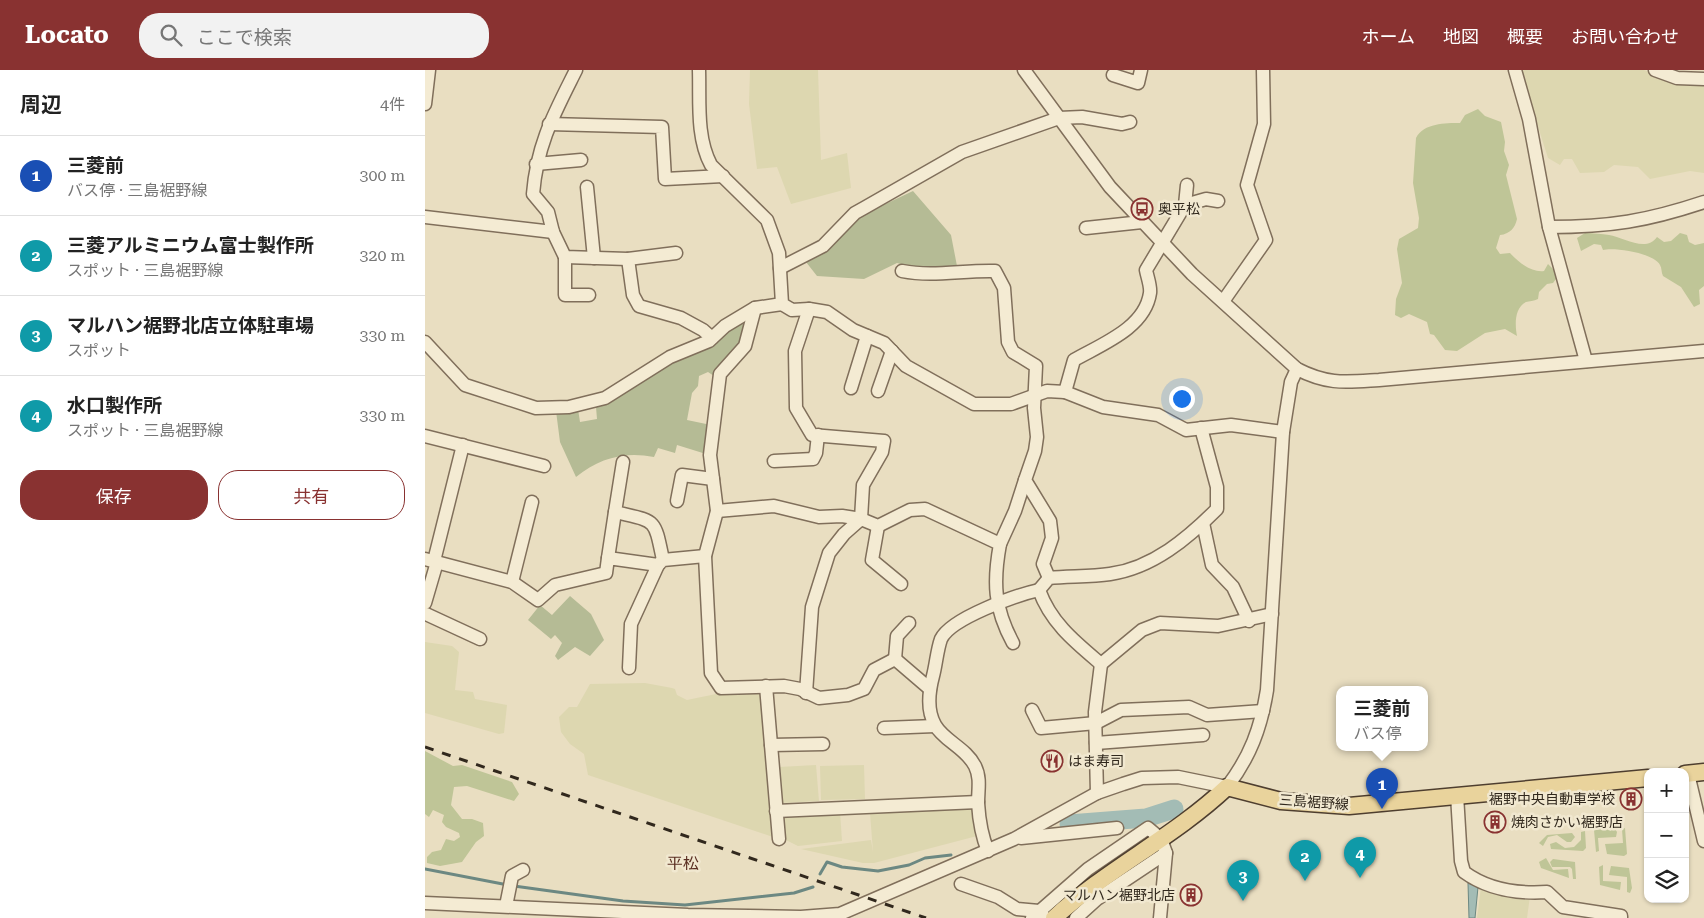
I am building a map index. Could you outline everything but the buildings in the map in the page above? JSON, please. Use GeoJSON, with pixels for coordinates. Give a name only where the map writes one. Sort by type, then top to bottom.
{"type":"FeatureCollection","features":[{"type":"Feature","properties":{"kind":"main road","name":"三島裾野線"},"geometry":{"type":"LineString","coordinates":[[1227,788],[1266,799],[1331,806],[1375,805],[1457,795],[1644,778]]}},
{"type":"Feature","properties":{"kind":"main road"},"geometry":{"type":"LineString","coordinates":[[1043,916],[1097,882],[1164,846],[1227,788]]}},
{"type":"Feature","properties":{"kind":"street"},"geometry":{"type":"LineString","coordinates":[[576,70],[549,124],[536,164],[533,194],[548,212],[553,232],[565,257],[565,295],[589,295]]}},
{"type":"Feature","properties":{"kind":"street"},"geometry":{"type":"LineString","coordinates":[[699,70],[701,138],[711,165],[767,220],[779,253],[781,304]]}},
{"type":"Feature","properties":{"kind":"street"},"geometry":{"type":"LineString","coordinates":[[1025,70],[1110,187],[1161,242],[1192,274],[1223,300],[1297,369],[1324,381],[1379,380],[1704,351]]}},
{"type":"Feature","properties":{"kind":"street"},"geometry":{"type":"LineString","coordinates":[[1113,74],[1137,83],[1141,70]]}},
{"type":"Feature","properties":{"kind":"street"},"geometry":{"type":"LineString","coordinates":[[1223,300],[1266,240],[1247,185],[1264,124],[1263,70]]}},
{"type":"Feature","properties":{"kind":"street"},"geometry":{"type":"LineString","coordinates":[[1515,70],[1529,119],[1549,227],[1586,361]]}},
{"type":"Feature","properties":{"kind":"street"},"geometry":{"type":"LineString","coordinates":[[1655,70],[1677,78],[1704,79]]}},
{"type":"Feature","properties":{"kind":"street"},"geometry":{"type":"LineString","coordinates":[[425,104],[427,76]]}},
{"type":"Feature","properties":{"kind":"street"},"geometry":{"type":"LineString","coordinates":[[780,268],[823,246],[859,210],[962,152],[1059,118],[1082,117],[1122,124],[1129,122]]}},
{"type":"Feature","properties":{"kind":"street"},"geometry":{"type":"LineString","coordinates":[[549,124],[662,127],[665,179],[723,176]]}},
{"type":"Feature","properties":{"kind":"street"},"geometry":{"type":"LineString","coordinates":[[536,164],[581,160]]}},
{"type":"Feature","properties":{"kind":"street"},"geometry":{"type":"LineString","coordinates":[[1065,392],[1074,360],[1116,336],[1140,318],[1150,292],[1146,270],[1161,242],[1185,205],[1187,185]]}},
{"type":"Feature","properties":{"kind":"street"},"geometry":{"type":"LineString","coordinates":[[587,187],[594,258]]}},
{"type":"Feature","properties":{"kind":"street"},"geometry":{"type":"LineString","coordinates":[[1185,205],[1206,199],[1218,201]]}},
{"type":"Feature","properties":{"kind":"street"},"geometry":{"type":"LineString","coordinates":[[1549,227],[1593,227],[1629,223],[1704,202]]}},
{"type":"Feature","properties":{"kind":"street"},"geometry":{"type":"LineString","coordinates":[[425,217],[553,232]]}},
{"type":"Feature","properties":{"kind":"street"},"geometry":{"type":"LineString","coordinates":[[1086,228],[1142,222]]}},
{"type":"Feature","properties":{"kind":"street"},"geometry":{"type":"LineString","coordinates":[[565,257],[628,258],[676,253]]}},
{"type":"Feature","properties":{"kind":"street"},"geometry":{"type":"LineString","coordinates":[[628,258],[633,295],[639,306],[644,309],[681,318],[703,330],[712,338]]}},
{"type":"Feature","properties":{"kind":"street"},"geometry":{"type":"LineString","coordinates":[[902,270],[925,275],[966,270],[995,271],[1004,288],[1009,342],[1013,352],[1036,366],[1034,408],[1037,437],[1035,452],[1015,511],[1000,544],[994,572],[997,603],[1013,642]]}},
{"type":"Feature","properties":{"kind":"street"},"geometry":{"type":"LineString","coordinates":[[425,342],[465,385],[536,408],[569,407],[605,398],[670,357],[712,338],[725,326],[755,308],[781,304],[792,310],[809,309],[827,312],[853,330],[884,343],[906,366],[974,404],[1011,404],[1047,391],[1065,392],[1103,407],[1158,414],[1186,430],[1231,425],[1283,432]]}},
{"type":"Feature","properties":{"kind":"street"},"geometry":{"type":"LineString","coordinates":[[755,308],[745,346],[721,374],[710,455],[717,511],[705,556],[711,673],[721,688],[784,686],[819,698],[848,696],[863,689],[874,670],[895,659]]}},
{"type":"Feature","properties":{"kind":"street"},"geometry":{"type":"LineString","coordinates":[[806,693],[811,607],[829,554],[843,534],[861,519],[863,485],[882,452],[884,441],[812,435],[796,408],[795,351],[809,309]]}},
{"type":"Feature","properties":{"kind":"street"},"geometry":{"type":"LineString","coordinates":[[851,388],[867,336]]}},
{"type":"Feature","properties":{"kind":"street"},"geometry":{"type":"LineString","coordinates":[[878,391],[892,351]]}},
{"type":"Feature","properties":{"kind":"street"},"geometry":{"type":"LineString","coordinates":[[425,903],[688,915],[801,918],[840,914],[1014,839],[1097,793],[1142,778],[1163,776],[1194,779],[1227,788],[1252,749],[1263,711],[1270,663],[1283,432],[1291,382],[1297,369]]}},
{"type":"Feature","properties":{"kind":"street"},"geometry":{"type":"LineString","coordinates":[[988,851],[983,841],[978,802],[980,788],[975,765],[935,726],[930,706],[930,689],[942,638],[949,630],[997,603],[1016,595],[1039,590],[1049,578],[1110,574],[1153,560],[1203,523],[1217,509],[1217,487],[1201,428]]}},
{"type":"Feature","properties":{"kind":"street"},"geometry":{"type":"LineString","coordinates":[[774,461],[813,459],[817,453],[818,435]]}},
{"type":"Feature","properties":{"kind":"street"},"geometry":{"type":"LineString","coordinates":[[425,436],[545,466]]}},
{"type":"Feature","properties":{"kind":"street"},"geometry":{"type":"LineString","coordinates":[[463,445],[432,561],[425,612],[480,639]]}},
{"type":"Feature","properties":{"kind":"street"},"geometry":{"type":"LineString","coordinates":[[432,561],[512,582],[538,600],[555,585],[606,573],[623,462]]}},
{"type":"Feature","properties":{"kind":"street"},"geometry":{"type":"LineString","coordinates":[[677,501],[682,475],[713,479]]}},
{"type":"Feature","properties":{"kind":"street"},"geometry":{"type":"LineString","coordinates":[[1025,480],[1050,521],[1052,538],[1043,564],[1049,578]]}},
{"type":"Feature","properties":{"kind":"street"},"geometry":{"type":"LineString","coordinates":[[512,582],[532,502]]}},
{"type":"Feature","properties":{"kind":"street"},"geometry":{"type":"LineString","coordinates":[[717,511],[774,506],[819,517],[842,516],[861,519],[878,526],[910,510],[925,509],[1000,544]]}},
{"type":"Feature","properties":{"kind":"street"},"geometry":{"type":"LineString","coordinates":[[615,512],[648,520],[657,530],[661,562],[631,624],[629,668]]}},
{"type":"Feature","properties":{"kind":"street"},"geometry":{"type":"LineString","coordinates":[[1203,523],[1212,565],[1233,587],[1249,621]]}},
{"type":"Feature","properties":{"kind":"street"},"geometry":{"type":"LineString","coordinates":[[878,526],[872,560],[901,584]]}},
{"type":"Feature","properties":{"kind":"street"},"geometry":{"type":"LineString","coordinates":[[608,558],[661,562],[705,556]]}},
{"type":"Feature","properties":{"kind":"street"},"geometry":{"type":"LineString","coordinates":[[1039,590],[1045,607],[1067,636],[1101,664]]}},
{"type":"Feature","properties":{"kind":"street"},"geometry":{"type":"LineString","coordinates":[[1097,793],[1096,723],[1101,664],[1143,630],[1160,623],[1219,626],[1249,621],[1272,614]]}},
{"type":"Feature","properties":{"kind":"street"},"geometry":{"type":"LineString","coordinates":[[895,659],[897,636],[909,623]]}},
{"type":"Feature","properties":{"kind":"street"},"geometry":{"type":"LineString","coordinates":[[895,659],[930,689]]}},
{"type":"Feature","properties":{"kind":"street"},"geometry":{"type":"LineString","coordinates":[[766,686],[779,839]]}},
{"type":"Feature","properties":{"kind":"street"},"geometry":{"type":"LineString","coordinates":[[1032,710],[1041,728],[1096,723],[1121,710],[1189,707],[1207,715],[1263,711]]}},
{"type":"Feature","properties":{"kind":"street"},"geometry":{"type":"LineString","coordinates":[[884,728],[935,726]]}},
{"type":"Feature","properties":{"kind":"street"},"geometry":{"type":"LineString","coordinates":[[1096,743],[1203,735]]}},
{"type":"Feature","properties":{"kind":"street"},"geometry":{"type":"LineString","coordinates":[[771,745],[823,744]]}},
{"type":"Feature","properties":{"kind":"street"},"geometry":{"type":"LineString","coordinates":[[1692,773],[1704,841]]}},
{"type":"Feature","properties":{"kind":"street"},"geometry":{"type":"LineString","coordinates":[[1457,795],[1463,872],[1476,881],[1494,888],[1530,893],[1547,892],[1563,907],[1621,916],[1621,918]]}},
{"type":"Feature","properties":{"kind":"street"},"geometry":{"type":"LineString","coordinates":[[776,811],[978,802]]}},
{"type":"Feature","properties":{"kind":"street"},"geometry":{"type":"LineString","coordinates":[[1014,839],[1117,828]]}},
{"type":"Feature","properties":{"kind":"street"},"geometry":{"type":"LineString","coordinates":[[961,884],[998,897],[1017,909],[1043,916],[1088,869],[1144,828],[1164,846]]}},
{"type":"Feature","properties":{"kind":"street"},"geometry":{"type":"LineString","coordinates":[[1076,918],[1164,846]]}},
{"type":"Feature","properties":{"kind":"street"},"geometry":{"type":"LineString","coordinates":[[1160,918],[1164,846]]}},
{"type":"Feature","properties":{"kind":"street"},"geometry":{"type":"LineString","coordinates":[[506,906],[514,873],[523,870]]}},
{"type":"Feature","properties":{"kind":"shaded area"},"geometry":{"type":"Polygon","coordinates":[[[750,70],[818,70],[821,160],[847,153],[851,188],[791,204],[777,167],[757,169],[749,104],[750,70]]]}},
{"type":"Feature","properties":{"kind":"shaded area"},"geometry":{"type":"Polygon","coordinates":[[[1520,70],[1644,70],[1677,83],[1704,83],[1704,173],[1690,171],[1650,179],[1638,167],[1614,165],[1604,172],[1580,173],[1572,159],[1564,159],[1560,165],[1548,158],[1520,70]]]}},
{"type":"Feature","properties":{"kind":"shaded area"},"geometry":{"type":"Polygon","coordinates":[[[425,642],[452,646],[459,652],[455,690],[473,692],[475,699],[507,705],[504,733],[499,734],[425,713],[425,642]]]}},
{"type":"Feature","properties":{"kind":"shaded area"},"geometry":{"type":"Polygon","coordinates":[[[645,683],[675,689],[677,695],[687,700],[716,694],[761,692],[773,837],[588,775],[584,754],[570,744],[561,732],[559,717],[569,707],[577,707],[590,684],[645,683]]]}},
{"type":"Feature","properties":{"kind":"shaded area"},"geometry":{"type":"Polygon","coordinates":[[[816,765],[819,801],[782,803],[779,767],[816,765]]]}},
{"type":"Feature","properties":{"kind":"shaded area"},"geometry":{"type":"Polygon","coordinates":[[[864,765],[865,799],[821,800],[820,766],[864,765]]]}},
{"type":"Feature","properties":{"kind":"shaded area"},"geometry":{"type":"Polygon","coordinates":[[[972,808],[976,811],[977,836],[874,863],[863,863],[801,849],[871,840],[873,852],[870,813],[972,808]]]}},
{"type":"Feature","properties":{"kind":"shaded area"},"geometry":{"type":"Polygon","coordinates":[[[840,812],[842,841],[798,846],[784,839],[782,818],[785,814],[840,812]]]}},
{"type":"Feature","properties":{"kind":"shaded area"},"geometry":{"type":"Polygon","coordinates":[[[1481,887],[1530,896],[1527,918],[1477,918],[1481,887]]]}},
{"type":"Feature","properties":{"kind":"green space"},"geometry":{"type":"Polygon","coordinates":[[[1478,109],[1485,116],[1501,122],[1505,142],[1504,151],[1509,165],[1506,175],[1517,219],[1511,230],[1500,235],[1496,248],[1500,254],[1510,253],[1530,269],[1544,271],[1548,264],[1556,272],[1556,279],[1539,292],[1538,299],[1526,302],[1519,308],[1516,322],[1517,336],[1505,329],[1485,333],[1457,351],[1445,350],[1434,335],[1430,334],[1427,322],[1409,314],[1401,318],[1395,315],[1396,299],[1402,283],[1397,249],[1399,239],[1418,228],[1419,218],[1413,183],[1416,138],[1424,129],[1429,127],[1460,123],[1465,115],[1478,109]]]}},
{"type":"Feature","properties":{"kind":"green space"},"geometry":{"type":"Polygon","coordinates":[[[913,191],[951,235],[957,266],[919,269],[897,263],[864,279],[817,276],[806,262],[828,251],[860,216],[913,191]]]}},
{"type":"Feature","properties":{"kind":"green space"},"geometry":{"type":"Polygon","coordinates":[[[1585,233],[1615,236],[1634,243],[1647,244],[1657,237],[1664,242],[1671,241],[1680,233],[1687,235],[1689,242],[1695,245],[1704,243],[1704,286],[1699,290],[1700,304],[1694,307],[1681,287],[1663,276],[1660,265],[1650,257],[1624,250],[1603,250],[1601,245],[1594,244],[1581,251],[1577,238],[1585,233]]]}},
{"type":"Feature","properties":{"kind":"green space"},"geometry":{"type":"Polygon","coordinates":[[[746,318],[740,347],[714,376],[708,372],[699,376],[698,386],[692,393],[687,420],[711,425],[706,454],[677,445],[675,453],[658,448],[654,457],[633,455],[613,458],[594,465],[576,477],[560,442],[556,411],[578,409],[580,422],[597,419],[596,407],[672,359],[719,339],[746,318]]]}},
{"type":"Feature","properties":{"kind":"green space"},"geometry":{"type":"Polygon","coordinates":[[[570,596],[591,614],[604,640],[590,656],[575,647],[558,660],[555,656],[562,643],[555,635],[551,639],[528,620],[540,605],[552,615],[570,596]]]}},
{"type":"Feature","properties":{"kind":"green space"},"geometry":{"type":"Polygon","coordinates":[[[425,751],[453,766],[462,765],[512,782],[519,794],[514,801],[467,786],[454,787],[451,805],[462,819],[472,819],[483,823],[484,836],[476,842],[462,862],[440,866],[427,863],[427,857],[432,852],[441,850],[446,839],[454,841],[460,837],[459,833],[446,827],[442,822],[444,815],[433,810],[429,817],[425,814],[425,751]]]}},
{"type":"Feature","properties":{"kind":"green space"},"geometry":{"type":"Polygon","coordinates":[[[1614,827],[1617,832],[1616,837],[1598,838],[1599,851],[1596,852],[1594,830],[1614,827]]]}},
{"type":"Feature","properties":{"kind":"green space"},"geometry":{"type":"Polygon","coordinates":[[[1625,828],[1627,854],[1624,856],[1607,854],[1605,844],[1623,843],[1622,829],[1625,828]]]}},
{"type":"Feature","properties":{"kind":"green space"},"geometry":{"type":"Polygon","coordinates":[[[1585,831],[1586,848],[1583,851],[1551,849],[1550,844],[1556,842],[1565,848],[1574,847],[1581,840],[1581,832],[1585,831]]]}},
{"type":"Feature","properties":{"kind":"green space"},"geometry":{"type":"Polygon","coordinates":[[[1572,833],[1575,837],[1571,842],[1567,842],[1557,835],[1548,837],[1543,846],[1539,843],[1547,835],[1572,833]]]}},
{"type":"Feature","properties":{"kind":"green space"},"geometry":{"type":"Polygon","coordinates":[[[1546,858],[1553,870],[1568,869],[1569,878],[1541,868],[1539,862],[1546,858]]]}},
{"type":"Feature","properties":{"kind":"green space"},"geometry":{"type":"Polygon","coordinates":[[[1553,859],[1575,862],[1576,879],[1573,879],[1570,867],[1552,867],[1550,862],[1553,859]]]}},
{"type":"Feature","properties":{"kind":"green space"},"geometry":{"type":"Polygon","coordinates":[[[1603,865],[1603,881],[1621,882],[1620,890],[1600,885],[1599,867],[1603,865]]]}},
{"type":"Feature","properties":{"kind":"green space"},"geometry":{"type":"Polygon","coordinates":[[[1611,866],[1629,868],[1632,888],[1630,893],[1627,892],[1627,877],[1609,875],[1611,866]]]}},
{"type":"Feature","properties":{"kind":"water"},"geometry":{"type":"Polygon","coordinates":[[[1468,883],[1478,887],[1475,918],[1469,918],[1468,883]]]}},
{"type":"Feature","properties":{"kind":"waterway"},"geometry":{"type":"LineString","coordinates":[[1069,824],[1146,818],[1174,809]]}},
{"type":"Feature","properties":{"kind":"waterway"},"geometry":{"type":"LineString","coordinates":[[820,874],[827,862],[842,867],[878,871],[909,865],[925,858],[951,855]]}},
{"type":"Feature","properties":{"kind":"waterway"},"geometry":{"type":"LineString","coordinates":[[425,869],[508,885]]}},
{"type":"Feature","properties":{"kind":"waterway"},"geometry":{"type":"LineString","coordinates":[[514,886],[623,901],[685,905],[794,893],[813,887]]}},
{"type":"Feature","properties":{"kind":"railway"},"geometry":{"type":"LineString","coordinates":[[425,747],[926,918]]}},
{"type":"Feature","properties":{"kind":"place","name":"奥平松"},"geometry":{"type":"Point","coordinates":[1142,209]}},
{"type":"Feature","properties":{"kind":"place","name":"はま寿司"},"geometry":{"type":"Point","coordinates":[1052,761]}},
{"type":"Feature","properties":{"kind":"place","name":"裾野中央自動車学校"},"geometry":{"type":"Point","coordinates":[1631,799]}},
{"type":"Feature","properties":{"kind":"place","name":"三菱前"},"geometry":{"type":"Point","coordinates":[1382,809]}},
{"type":"Feature","properties":{"kind":"place","name":"焼肉さかい裾野店"},"geometry":{"type":"Point","coordinates":[1495,822]}},
{"type":"Feature","properties":{"kind":"place","name":"水口製作所"},"geometry":{"type":"Point","coordinates":[1360,878]}},
{"type":"Feature","properties":{"kind":"place","name":"三菱アルミニウム富士製作所"},"geometry":{"type":"Point","coordinates":[1305,881]}},
{"type":"Feature","properties":{"kind":"place","name":"マルハン裾野北店"},"geometry":{"type":"Point","coordinates":[1191,895]}},
{"type":"Feature","properties":{"kind":"place","name":"マルハン裾野北店立体駐車場"},"geometry":{"type":"Point","coordinates":[1243,901]}},
{"type":"Feature","properties":{"kind":"district","name":"平松"},"geometry":{"type":"Point","coordinates":[683,863]}}]}
